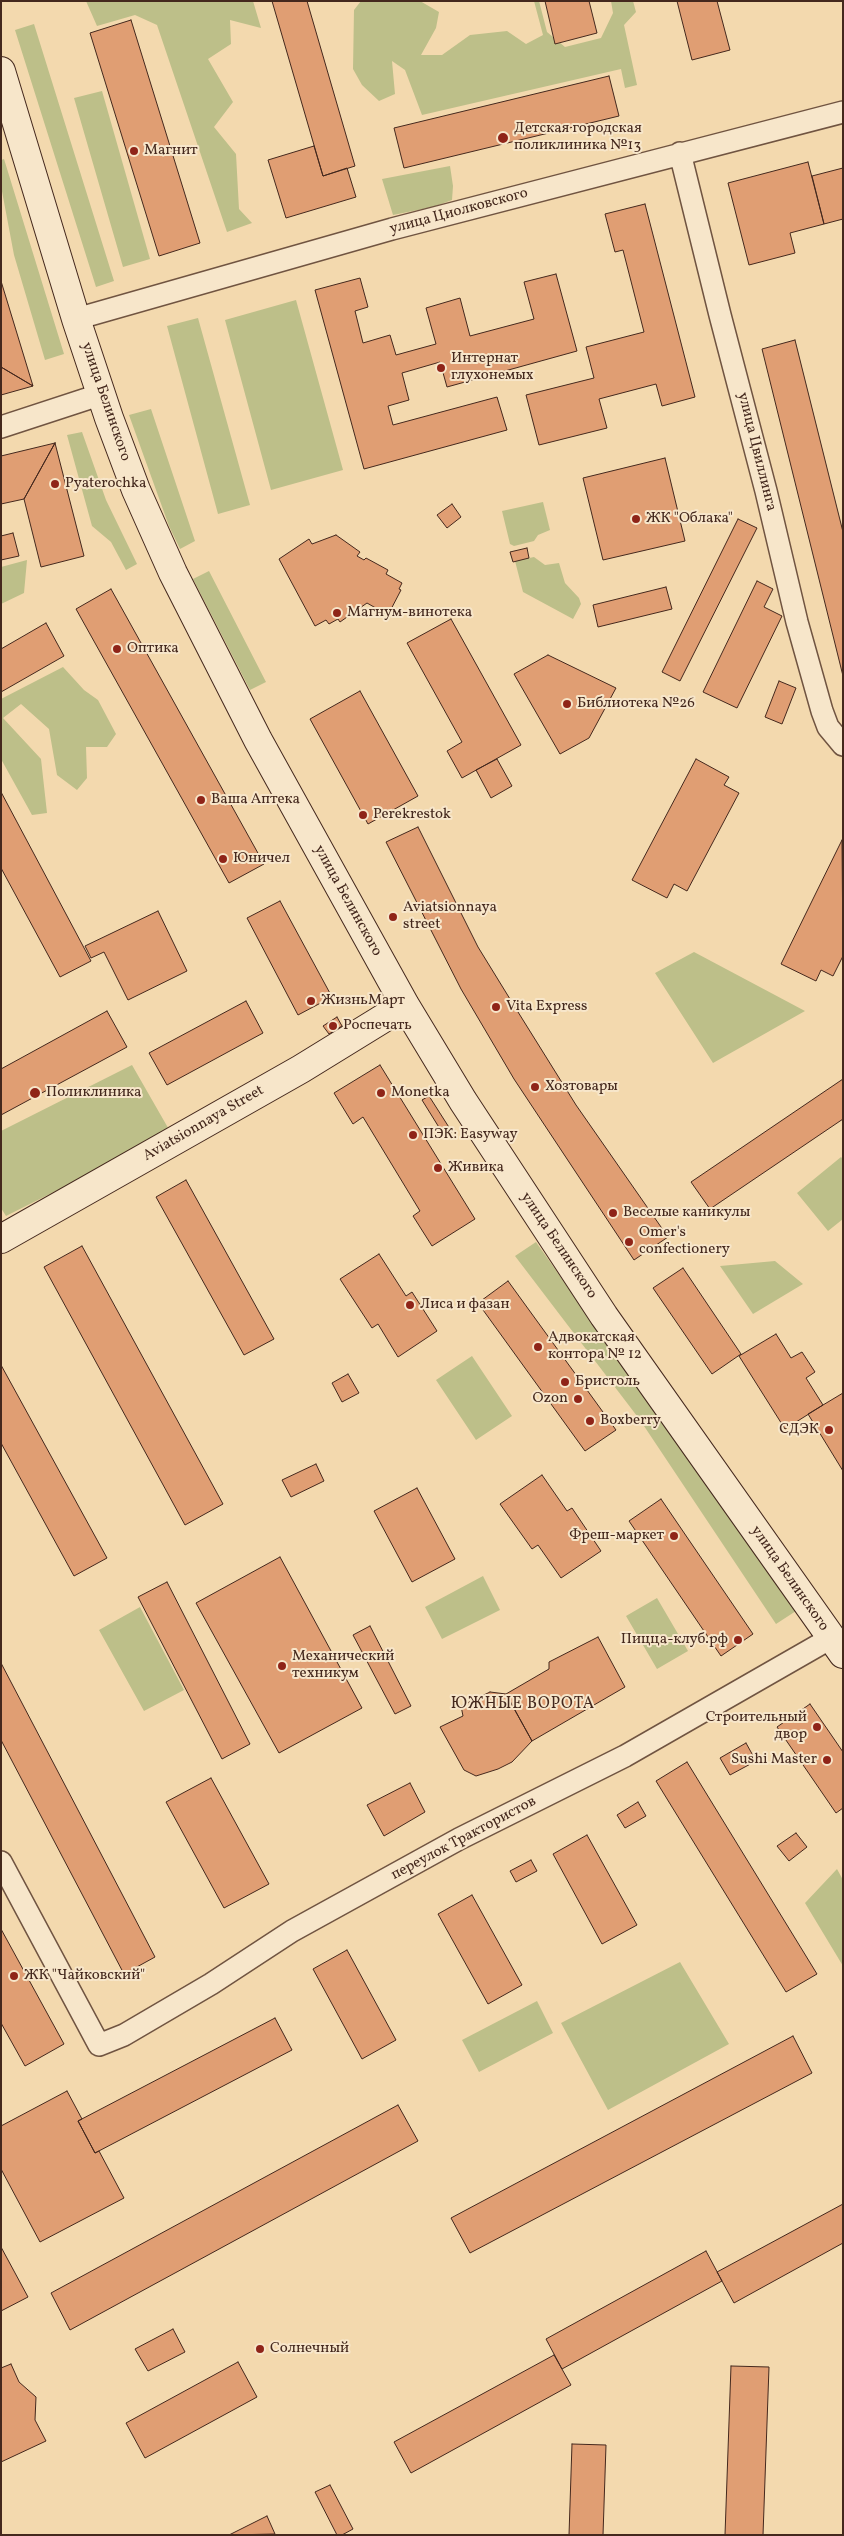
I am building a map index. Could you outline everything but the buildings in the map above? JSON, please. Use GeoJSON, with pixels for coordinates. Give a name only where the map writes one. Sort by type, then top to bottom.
{"type":"FeatureCollection","features":[{"type":"Feature","properties":{"kind":"main road","name":"улица Белинского"},"geometry":{"type":"LineString","coordinates":[[1,71],[76,319],[136,490],[173,573],[258,740],[405,1005],[462,1101],[551,1237],[837,1646]]}},
{"type":"Feature","properties":{"kind":"main road","name":"Aviatsionnaya Street"},"geometry":{"type":"LineString","coordinates":[[1,1239],[301,1069],[405,1005]]}},
{"type":"Feature","properties":{"kind":"street","name":"улица Циолковского"},"geometry":{"type":"LineString","coordinates":[[76,319],[233,273],[680,153],[843,112]]}},
{"type":"Feature","properties":{"kind":"street","name":"улица Цвиллинга"},"geometry":{"type":"LineString","coordinates":[[680,153],[766,491],[796,622],[828,727],[843,746]]}},
{"type":"Feature","properties":{"kind":"street"},"geometry":{"type":"LineString","coordinates":[[1,427],[102,394]]}},
{"type":"Feature","properties":{"kind":"street","name":"переулок Трактористов"},"geometry":{"type":"LineString","coordinates":[[1,1862],[100,2045],[124,2035],[211,1984],[292,1931],[459,1839],[625,1756],[837,1646]]}},
{"type":"Feature","properties":{"kind":"green space"},"geometry":{"type":"Polygon","coordinates":[[[86,1],[253,1],[261,28],[230,20],[231,44],[208,59],[233,102],[214,127],[236,154],[239,209],[252,223],[227,232],[157,25],[135,15],[97,26],[86,1]]]}},
{"type":"Feature","properties":{"kind":"green space"},"geometry":{"type":"Polygon","coordinates":[[[361,1],[420,1],[439,12],[436,28],[421,55],[442,55],[470,35],[507,31],[526,44],[543,35],[534,1],[539,1],[547,32],[565,47],[601,38],[613,13],[611,1],[633,1],[636,12],[624,25],[637,85],[625,88],[621,69],[422,115],[405,70],[392,61],[395,94],[379,101],[362,85],[353,69],[354,10],[361,1]]]}},
{"type":"Feature","properties":{"kind":"green space"},"geometry":{"type":"Polygon","coordinates":[[[34,24],[114,281],[96,287],[15,30],[34,24]]]}},
{"type":"Feature","properties":{"kind":"green space"},"geometry":{"type":"Polygon","coordinates":[[[102,91],[150,259],[123,267],[74,98],[102,91]]]}},
{"type":"Feature","properties":{"kind":"green space"},"geometry":{"type":"Polygon","coordinates":[[[4,159],[64,354],[45,360],[14,255],[1,186],[1,160],[4,159]]]}},
{"type":"Feature","properties":{"kind":"green space"},"geometry":{"type":"Polygon","coordinates":[[[450,166],[453,186],[452,200],[433,207],[393,215],[382,179],[450,166]]]}},
{"type":"Feature","properties":{"kind":"green space"},"geometry":{"type":"Polygon","coordinates":[[[296,300],[343,470],[271,490],[225,320],[296,300]]]}},
{"type":"Feature","properties":{"kind":"green space"},"geometry":{"type":"Polygon","coordinates":[[[198,318],[250,505],[218,514],[167,326],[198,318]]]}},
{"type":"Feature","properties":{"kind":"green space"},"geometry":{"type":"Polygon","coordinates":[[[151,409],[195,541],[180,549],[169,526],[129,415],[151,409]]]}},
{"type":"Feature","properties":{"kind":"green space"},"geometry":{"type":"Polygon","coordinates":[[[82,432],[106,500],[137,564],[126,570],[111,542],[92,526],[67,435],[82,432]]]}},
{"type":"Feature","properties":{"kind":"green space"},"geometry":{"type":"Polygon","coordinates":[[[543,502],[550,530],[538,535],[534,541],[514,546],[510,544],[502,511],[543,502]]]}},
{"type":"Feature","properties":{"kind":"green space"},"geometry":{"type":"Polygon","coordinates":[[[534,557],[545,565],[559,563],[565,583],[579,598],[581,604],[573,619],[523,592],[515,561],[534,557]]]}},
{"type":"Feature","properties":{"kind":"green space"},"geometry":{"type":"Polygon","coordinates":[[[27,560],[24,593],[1,604],[1,567],[27,560]]]}},
{"type":"Feature","properties":{"kind":"green space"},"geometry":{"type":"Polygon","coordinates":[[[209,571],[266,682],[250,690],[193,579],[209,571]]]}},
{"type":"Feature","properties":{"kind":"green space"},"geometry":{"type":"Polygon","coordinates":[[[63,667],[84,690],[98,700],[116,734],[107,747],[86,747],[87,778],[77,790],[57,775],[49,729],[21,704],[3,718],[41,759],[47,813],[32,815],[1,759],[1,699],[63,667]]]}},
{"type":"Feature","properties":{"kind":"green space"},"geometry":{"type":"Polygon","coordinates":[[[694,952],[805,1011],[713,1063],[655,973],[694,952]]]}},
{"type":"Feature","properties":{"kind":"green space"},"geometry":{"type":"Polygon","coordinates":[[[132,1065],[171,1133],[6,1216],[1,1208],[1,1131],[132,1065]]]}},
{"type":"Feature","properties":{"kind":"green space"},"geometry":{"type":"Polygon","coordinates":[[[841,1157],[843,1159],[843,1219],[828,1231],[797,1193],[841,1157]]]}},
{"type":"Feature","properties":{"kind":"green space"},"geometry":{"type":"Polygon","coordinates":[[[536,1242],[796,1611],[776,1624],[640,1420],[515,1256],[536,1242]]]}},
{"type":"Feature","properties":{"kind":"green space"},"geometry":{"type":"Polygon","coordinates":[[[775,1261],[803,1284],[753,1314],[720,1266],[775,1261]]]}},
{"type":"Feature","properties":{"kind":"green space"},"geometry":{"type":"Polygon","coordinates":[[[472,1356],[512,1416],[476,1440],[436,1380],[472,1356]]]}},
{"type":"Feature","properties":{"kind":"green space"},"geometry":{"type":"Polygon","coordinates":[[[483,1576],[500,1610],[442,1639],[425,1607],[483,1576]]]}},
{"type":"Feature","properties":{"kind":"green space"},"geometry":{"type":"Polygon","coordinates":[[[657,1598],[688,1651],[657,1669],[626,1616],[657,1598]]]}},
{"type":"Feature","properties":{"kind":"green space"},"geometry":{"type":"Polygon","coordinates":[[[140,1607],[184,1690],[144,1711],[99,1630],[140,1607]]]}},
{"type":"Feature","properties":{"kind":"green space"},"geometry":{"type":"Polygon","coordinates":[[[837,1869],[843,1880],[843,1966],[805,1903],[837,1869]]]}},
{"type":"Feature","properties":{"kind":"green space"},"geometry":{"type":"Polygon","coordinates":[[[680,1962],[729,2044],[608,2110],[561,2023],[680,1962]]]}},
{"type":"Feature","properties":{"kind":"green space"},"geometry":{"type":"Polygon","coordinates":[[[537,2001],[553,2033],[479,2072],[462,2040],[537,2001]]]}},
{"type":"Feature","properties":{"kind":"place","name":"Детская городская поликлиника №13"},"geometry":{"type":"Point","coordinates":[503,138]}},
{"type":"Feature","properties":{"kind":"place","name":"Магнит"},"geometry":{"type":"Point","coordinates":[134,151]}},
{"type":"Feature","properties":{"kind":"place","name":"Интернат глухонемых"},"geometry":{"type":"Point","coordinates":[441,368]}},
{"type":"Feature","properties":{"kind":"place","name":"Pyaterochka"},"geometry":{"type":"Point","coordinates":[55,484]}},
{"type":"Feature","properties":{"kind":"place","name":"ЖК \"Облака\""},"geometry":{"type":"Point","coordinates":[636,519]}},
{"type":"Feature","properties":{"kind":"place","name":"Магнум-винотека"},"geometry":{"type":"Point","coordinates":[337,613]}},
{"type":"Feature","properties":{"kind":"place","name":"Оптика"},"geometry":{"type":"Point","coordinates":[117,649]}},
{"type":"Feature","properties":{"kind":"place","name":"Библиотека №26"},"geometry":{"type":"Point","coordinates":[567,704]}},
{"type":"Feature","properties":{"kind":"place","name":"Ваша Аптека"},"geometry":{"type":"Point","coordinates":[201,800]}},
{"type":"Feature","properties":{"kind":"place","name":"Perekrestok"},"geometry":{"type":"Point","coordinates":[363,815]}},
{"type":"Feature","properties":{"kind":"place","name":"Юничел"},"geometry":{"type":"Point","coordinates":[223,859]}},
{"type":"Feature","properties":{"kind":"place","name":"Aviatsionnaya street"},"geometry":{"type":"Point","coordinates":[393,917]}},
{"type":"Feature","properties":{"kind":"place","name":"ЖизньМарт"},"geometry":{"type":"Point","coordinates":[311,1001]}},
{"type":"Feature","properties":{"kind":"place","name":"Vita Express"},"geometry":{"type":"Point","coordinates":[496,1007]}},
{"type":"Feature","properties":{"kind":"place","name":"Роспечать"},"geometry":{"type":"Point","coordinates":[333,1026]}},
{"type":"Feature","properties":{"kind":"place","name":"Хозтовары"},"geometry":{"type":"Point","coordinates":[535,1087]}},
{"type":"Feature","properties":{"kind":"place","name":"Поликлиника"},"geometry":{"type":"Point","coordinates":[35,1093]}},
{"type":"Feature","properties":{"kind":"place","name":"Monetka"},"geometry":{"type":"Point","coordinates":[381,1093]}},
{"type":"Feature","properties":{"kind":"place","name":"ПЭК: Easyway"},"geometry":{"type":"Point","coordinates":[413,1135]}},
{"type":"Feature","properties":{"kind":"place","name":"Живика"},"geometry":{"type":"Point","coordinates":[438,1168]}},
{"type":"Feature","properties":{"kind":"place","name":"Веселые каникулы"},"geometry":{"type":"Point","coordinates":[613,1213]}},
{"type":"Feature","properties":{"kind":"place","name":"Omer's confectionery"},"geometry":{"type":"Point","coordinates":[629,1242]}},
{"type":"Feature","properties":{"kind":"place","name":"Лиса и фазан"},"geometry":{"type":"Point","coordinates":[410,1305]}},
{"type":"Feature","properties":{"kind":"place","name":"Адвокатская контора № 12"},"geometry":{"type":"Point","coordinates":[538,1347]}},
{"type":"Feature","properties":{"kind":"place","name":"Бристоль"},"geometry":{"type":"Point","coordinates":[565,1382]}},
{"type":"Feature","properties":{"kind":"place","name":"Ozon"},"geometry":{"type":"Point","coordinates":[578,1399]}},
{"type":"Feature","properties":{"kind":"place","name":"Boxberry"},"geometry":{"type":"Point","coordinates":[590,1421]}},
{"type":"Feature","properties":{"kind":"place","name":"СДЭК"},"geometry":{"type":"Point","coordinates":[829,1430]}},
{"type":"Feature","properties":{"kind":"place","name":"Фреш-маркет"},"geometry":{"type":"Point","coordinates":[674,1536]}},
{"type":"Feature","properties":{"kind":"place","name":"Пицца-клуб.рф"},"geometry":{"type":"Point","coordinates":[738,1640]}},
{"type":"Feature","properties":{"kind":"place","name":"Механический техникум"},"geometry":{"type":"Point","coordinates":[282,1666]}},
{"type":"Feature","properties":{"kind":"place","name":"Строительный двор"},"geometry":{"type":"Point","coordinates":[817,1727]}},
{"type":"Feature","properties":{"kind":"place","name":"Sushi Master"},"geometry":{"type":"Point","coordinates":[827,1760]}},
{"type":"Feature","properties":{"kind":"place","name":"ЖК \"Чайковский\""},"geometry":{"type":"Point","coordinates":[14,1976]}},
{"type":"Feature","properties":{"kind":"place","name":"Солнечный"},"geometry":{"type":"Point","coordinates":[260,2349]}},
{"type":"Feature","properties":{"kind":"district","name":"ЮЖНЫЕ ВОРОТА"},"geometry":{"type":"Point","coordinates":[523,1705]}}]}
